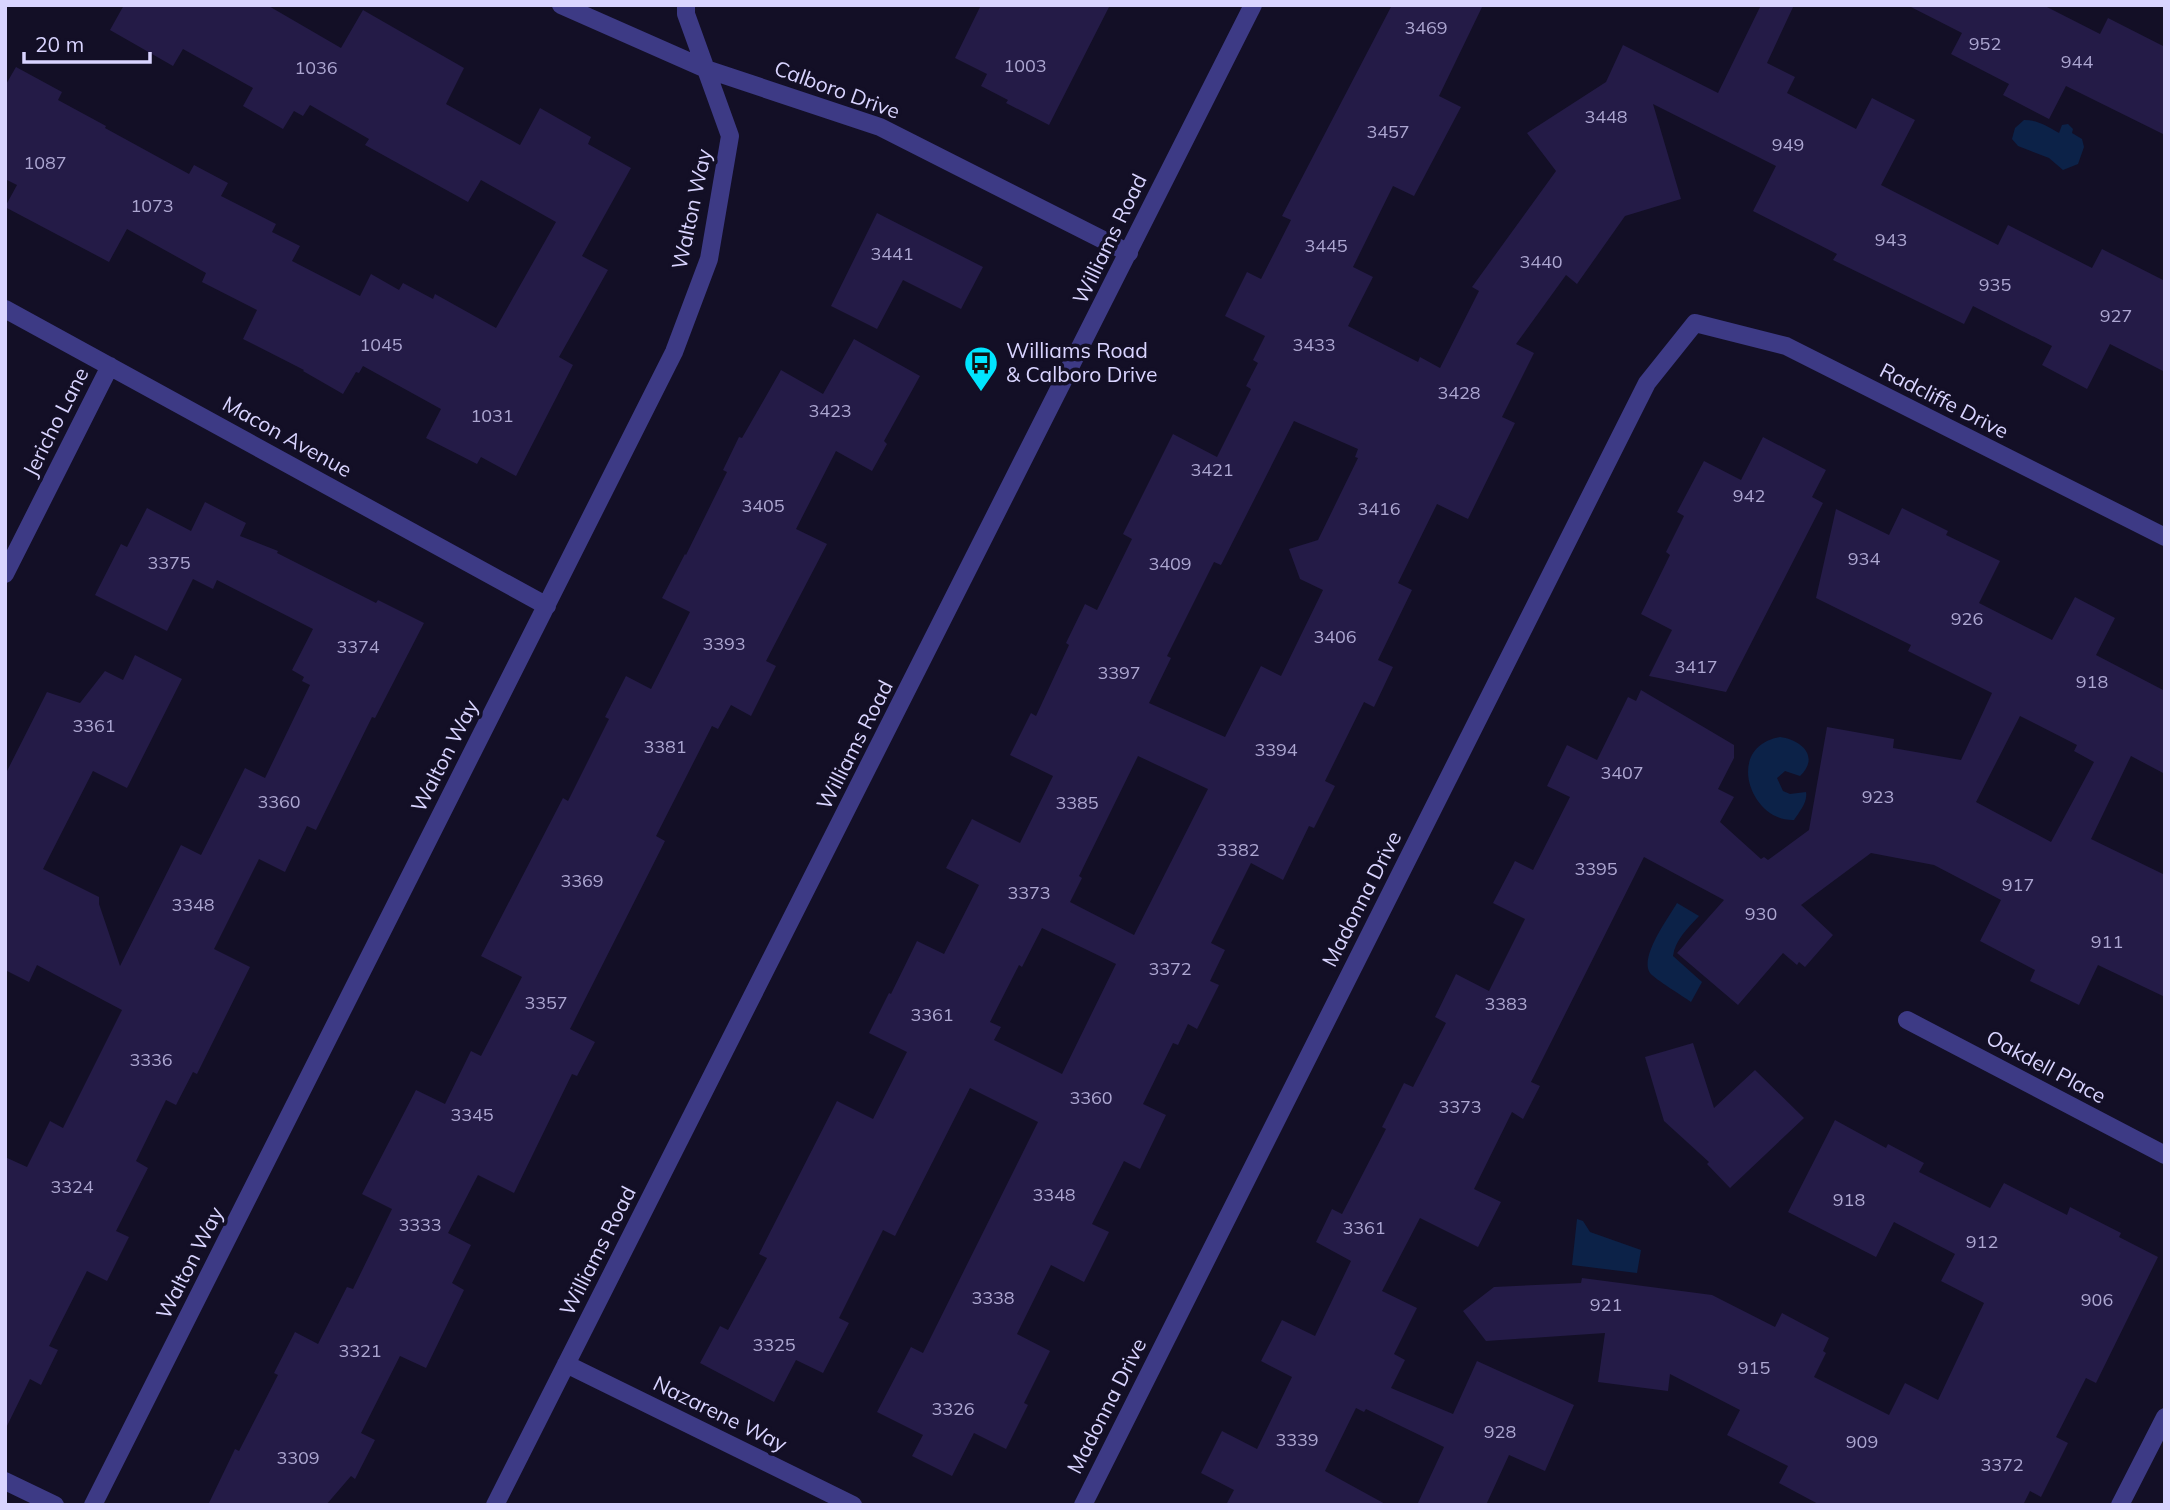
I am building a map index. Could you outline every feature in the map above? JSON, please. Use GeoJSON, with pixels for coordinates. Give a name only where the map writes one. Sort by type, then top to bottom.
{"type":"FeatureCollection","features":[{"type":"Feature","properties":{"kind":"street","name":"Calboro Drive"},"geometry":{"type":"LineString","coordinates":[[561,5],[706,69],[880,127],[1129,253]]}},
{"type":"Feature","properties":{"kind":"street","name":"Walton Way"},"geometry":{"type":"LineString","coordinates":[[93,1505],[674,352],[709,259],[730,136],[686,14],[686,5]]}},
{"type":"Feature","properties":{"kind":"street","name":"Williams Road"},"geometry":{"type":"LineString","coordinates":[[495,1505],[1253,5]]}},
{"type":"Feature","properties":{"kind":"street","name":"Macon Avenue"},"geometry":{"type":"LineString","coordinates":[[5,309],[547,606]]}},
{"type":"Feature","properties":{"kind":"street","name":"Radcliffe Drive"},"geometry":{"type":"LineString","coordinates":[[1695,323],[1786,346],[2165,537]]}},
{"type":"Feature","properties":{"kind":"street","name":"Madonna Drive"},"geometry":{"type":"LineString","coordinates":[[1083,1505],[1647,383],[1695,323]]}},
{"type":"Feature","properties":{"kind":"street","name":"Jericho Lane"},"geometry":{"type":"LineString","coordinates":[[5,574],[110,366]]}},
{"type":"Feature","properties":{"kind":"street","name":"Oakdell Place"},"geometry":{"type":"LineString","coordinates":[[1907,1020],[2165,1155]]}},
{"type":"Feature","properties":{"kind":"street","name":"Nazarene Way"},"geometry":{"type":"LineString","coordinates":[[566,1364],[853,1505]]}},
{"type":"Feature","properties":{"kind":"street"},"geometry":{"type":"LineString","coordinates":[[2120,1505],[2165,1418]]}},
{"type":"Feature","properties":{"kind":"street"},"geometry":{"type":"LineString","coordinates":[[5,1481],[55,1505]]}},
{"type":"Feature","properties":{"kind":"water"},"geometry":{"type":"Polygon","coordinates":[[[2024,120],[2038,122],[2059,133],[2062,125],[2068,124],[2073,129],[2072,133],[2082,139],[2084,147],[2078,164],[2063,170],[2049,158],[2018,146],[2012,139],[2015,128],[2024,120]]]}},
{"type":"Feature","properties":{"kind":"water"},"geometry":{"type":"Polygon","coordinates":[[[1780,737],[1801,746],[1808,756],[1806,769],[1800,776],[1785,771],[1777,778],[1783,791],[1790,794],[1806,792],[1804,803],[1794,820],[1778,817],[1765,809],[1755,797],[1750,783],[1748,768],[1752,754],[1763,744],[1780,737]]]}},
{"type":"Feature","properties":{"kind":"water"},"geometry":{"type":"Polygon","coordinates":[[[1677,903],[1699,916],[1679,939],[1673,956],[1702,982],[1691,1002],[1653,976],[1648,966],[1648,957],[1656,937],[1677,903]]]}},
{"type":"Feature","properties":{"kind":"water"},"geometry":{"type":"Polygon","coordinates":[[[1577,1219],[1583,1221],[1590,1232],[1641,1250],[1637,1273],[1572,1265],[1577,1219]]]}},
{"type":"Feature","properties":{"kind":"building"},"geometry":{"type":"Polygon","coordinates":[[[124,5],[267,5],[341,48],[363,10],[464,68],[446,104],[520,145],[540,108],[591,137],[588,144],[631,168],[582,256],[608,270],[559,357],[573,365],[516,476],[481,457],[477,464],[426,438],[441,409],[363,366],[359,373],[356,372],[343,394],[304,370],[243,339],[257,310],[202,282],[206,273],[127,229],[109,262],[5,207],[17,185],[5,179],[5,86],[16,67],[62,92],[58,100],[189,174],[194,165],[228,183],[221,196],[276,224],[272,232],[300,246],[292,261],[360,296],[371,274],[399,290],[403,283],[433,299],[435,294],[496,328],[556,222],[481,180],[468,202],[365,145],[369,139],[310,105],[303,116],[294,111],[283,129],[243,106],[253,88],[183,49],[173,66],[110,30],[124,5]]]}},
{"type":"Feature","properties":{"kind":"building"},"geometry":{"type":"Polygon","coordinates":[[[981,5],[1110,5],[1049,125],[1006,103],[1008,100],[981,86],[987,74],[955,58],[981,5]]]}},
{"type":"Feature","properties":{"kind":"building"},"geometry":{"type":"Polygon","coordinates":[[[1392,5],[1483,5],[1439,96],[1461,107],[1414,196],[1393,186],[1353,267],[1373,277],[1348,326],[1418,362],[1420,357],[1440,368],[1479,291],[1472,287],[1556,171],[1527,133],[1606,82],[1623,45],[1718,93],[1761,5],[1794,5],[1767,63],[1795,77],[1787,93],[1856,129],[1872,98],[1915,120],[1881,185],[1998,245],[2008,225],[2092,268],[2102,249],[2165,281],[2165,372],[2110,344],[2087,389],[2042,365],[2052,346],[1973,306],[1964,324],[1833,260],[1837,254],[1753,211],[1776,166],[1653,104],[1681,199],[1625,216],[1577,284],[1566,275],[1516,344],[1534,353],[1502,417],[1515,423],[1468,519],[1437,504],[1398,583],[1412,590],[1378,660],[1393,667],[1374,707],[1364,702],[1325,781],[1335,786],[1314,828],[1309,826],[1283,880],[1251,863],[1211,943],[1225,950],[1210,981],[1219,985],[1197,1029],[1188,1024],[1178,1045],[1173,1043],[1143,1104],[1166,1115],[1140,1169],[1124,1161],[1092,1224],[1109,1232],[1084,1282],[1051,1265],[1017,1334],[1050,1351],[1024,1403],[1028,1405],[1006,1449],[974,1433],[952,1476],[912,1456],[923,1435],[877,1412],[911,1347],[923,1353],[1038,1122],[970,1088],[895,1236],[883,1230],[839,1318],[849,1323],[823,1373],[796,1360],[774,1402],[700,1363],[720,1326],[728,1330],[767,1258],[759,1254],[837,1101],[873,1119],[907,1052],[869,1033],[917,941],[944,954],[979,885],[946,868],[972,819],[1020,843],[1053,776],[1010,755],[1031,713],[1036,716],[1085,604],[1097,610],[1132,539],[1123,534],[1173,434],[1217,457],[1251,389],[1246,386],[1258,363],[1253,360],[1265,336],[1225,316],[1247,272],[1261,279],[1291,220],[1282,216],[1392,5]],[[1294,421],[1221,565],[1214,562],[1167,656],[1171,658],[1149,703],[1225,737],[1261,666],[1281,676],[1323,590],[1300,579],[1289,549],[1318,540],[1358,458],[1355,457],[1358,449],[1294,421]],[[1138,756],[1079,876],[1082,878],[1070,902],[1134,935],[1208,789],[1138,756]],[[1042,928],[1022,967],[1019,965],[990,1022],[1001,1027],[994,1040],[1062,1074],[1116,964],[1042,928]]]}},
{"type":"Feature","properties":{"kind":"building"},"geometry":{"type":"Polygon","coordinates":[[[1907,5],[2043,5],[2100,34],[2108,18],[2165,47],[2165,135],[2066,86],[2049,119],[2003,95],[2009,84],[1951,54],[1962,33],[1907,5]]]}},
{"type":"Feature","properties":{"kind":"building"},"geometry":{"type":"Polygon","coordinates":[[[877,213],[983,267],[961,309],[903,280],[877,329],[831,306],[877,213]]]}},
{"type":"Feature","properties":{"kind":"building"},"geometry":{"type":"Polygon","coordinates":[[[854,339],[920,376],[884,441],[887,444],[872,471],[836,451],[796,529],[827,544],[766,661],[776,666],[751,716],[731,705],[718,729],[712,726],[656,836],[665,841],[570,1029],[595,1042],[577,1076],[572,1074],[514,1193],[478,1175],[448,1233],[471,1245],[452,1283],[464,1290],[426,1368],[400,1356],[361,1433],[375,1440],[355,1479],[351,1476],[326,1505],[208,1505],[235,1449],[239,1451],[278,1375],[274,1373],[295,1332],[318,1344],[347,1287],[353,1289],[392,1209],[362,1194],[416,1090],[445,1104],[471,1051],[481,1056],[522,977],[481,956],[563,798],[568,801],[609,719],[605,717],[626,676],[651,689],[690,612],[662,598],[727,472],[723,470],[739,437],[742,438],[781,370],[823,394],[854,339]]]}},
{"type":"Feature","properties":{"kind":"building"},"geometry":{"type":"Polygon","coordinates":[[[1763,437],[1826,470],[1812,497],[1823,503],[1726,692],[1649,676],[1672,630],[1641,614],[1670,555],[1666,552],[1684,516],[1677,512],[1704,461],[1741,480],[1763,437]]]}},
{"type":"Feature","properties":{"kind":"building"},"geometry":{"type":"Polygon","coordinates":[[[205,502],[246,523],[240,536],[278,551],[277,553],[376,603],[378,600],[424,623],[375,718],[372,717],[316,830],[307,826],[285,872],[259,859],[214,949],[250,967],[197,1074],[193,1072],[176,1105],[166,1100],[136,1161],[148,1168],[116,1231],[129,1237],[107,1281],[87,1271],[49,1346],[58,1350],[41,1385],[30,1379],[5,1430],[5,1157],[27,1167],[50,1121],[63,1128],[122,1010],[37,965],[29,982],[5,970],[5,775],[47,692],[80,703],[105,671],[123,680],[135,655],[182,679],[127,788],[93,771],[43,869],[99,897],[120,966],[181,845],[201,855],[245,768],[265,778],[310,685],[302,681],[304,677],[292,670],[313,629],[217,580],[213,589],[193,579],[167,631],[95,595],[121,544],[127,547],[147,508],[191,531],[205,502]]]}},
{"type":"Feature","properties":{"kind":"building"},"geometry":{"type":"Polygon","coordinates":[[[1902,508],[1948,531],[1946,535],[2000,561],[1979,603],[2052,640],[2075,597],[2115,618],[2096,655],[2165,691],[2165,774],[2131,756],[2091,839],[2165,875],[2165,997],[2098,965],[2079,1005],[2030,981],[2035,970],[1980,941],[2001,900],[1934,865],[1871,853],[1801,905],[1833,935],[1805,967],[1799,962],[1797,965],[1783,953],[1738,1005],[1677,953],[1724,900],[1644,857],[1531,1082],[1540,1086],[1523,1119],[1512,1112],[1474,1189],[1501,1202],[1478,1247],[1420,1218],[1382,1291],[1417,1308],[1394,1354],[1405,1360],[1391,1388],[1453,1414],[1477,1361],[1574,1405],[1545,1471],[1509,1455],[1486,1505],[1417,1505],[1444,1447],[1366,1409],[1364,1412],[1356,1408],[1325,1471],[1387,1505],[1226,1505],[1234,1490],[1201,1473],[1222,1431],[1257,1449],[1292,1377],[1261,1361],[1282,1320],[1315,1336],[1351,1261],[1316,1242],[1332,1209],[1342,1214],[1386,1129],[1382,1127],[1404,1083],[1413,1087],[1446,1023],[1435,1017],[1456,974],[1489,991],[1525,919],[1493,903],[1515,861],[1533,870],[1570,797],[1547,786],[1567,745],[1597,760],[1628,697],[1636,701],[1641,690],[1734,745],[1734,758],[1718,789],[1734,797],[1720,822],[1761,859],[1764,857],[1768,860],[1809,830],[1827,727],[1894,739],[1893,748],[1961,760],[1992,693],[1908,651],[1911,645],[1816,598],[1836,509],[1889,535],[1902,508]],[[2020,716],[1976,802],[2051,842],[2094,762],[2074,751],[2077,745],[2020,716]]]}},
{"type":"Feature","properties":{"kind":"building"},"geometry":{"type":"Polygon","coordinates":[[[1693,1043],[1714,1108],[1755,1070],[1804,1118],[1730,1188],[1707,1164],[1709,1162],[1664,1121],[1645,1057],[1693,1043]]]}},
{"type":"Feature","properties":{"kind":"building"},"geometry":{"type":"Polygon","coordinates":[[[1835,1120],[1886,1148],[1888,1144],[1924,1163],[1919,1172],[1990,1208],[2004,1183],[2067,1215],[2070,1207],[2121,1233],[2119,1237],[2158,1257],[2096,1383],[2086,1378],[2056,1437],[2068,1443],[2041,1497],[2030,1491],[2023,1505],[1820,1505],[1779,1483],[1788,1466],[1727,1435],[1740,1410],[1670,1374],[1668,1391],[1598,1382],[1605,1333],[1486,1341],[1463,1311],[1494,1287],[1581,1283],[1582,1278],[1712,1295],[1775,1327],[1782,1313],[1829,1338],[1823,1351],[1826,1353],[1814,1377],[1889,1415],[1905,1383],[1938,1400],[1984,1303],[1941,1281],[1955,1254],[1894,1222],[1876,1257],[1788,1212],[1835,1120]]]}},
{"type":"Feature","properties":{"kind":"place","name":"Williams Road & Calboro Drive"},"geometry":{"type":"Point","coordinates":[981,393]}}]}
